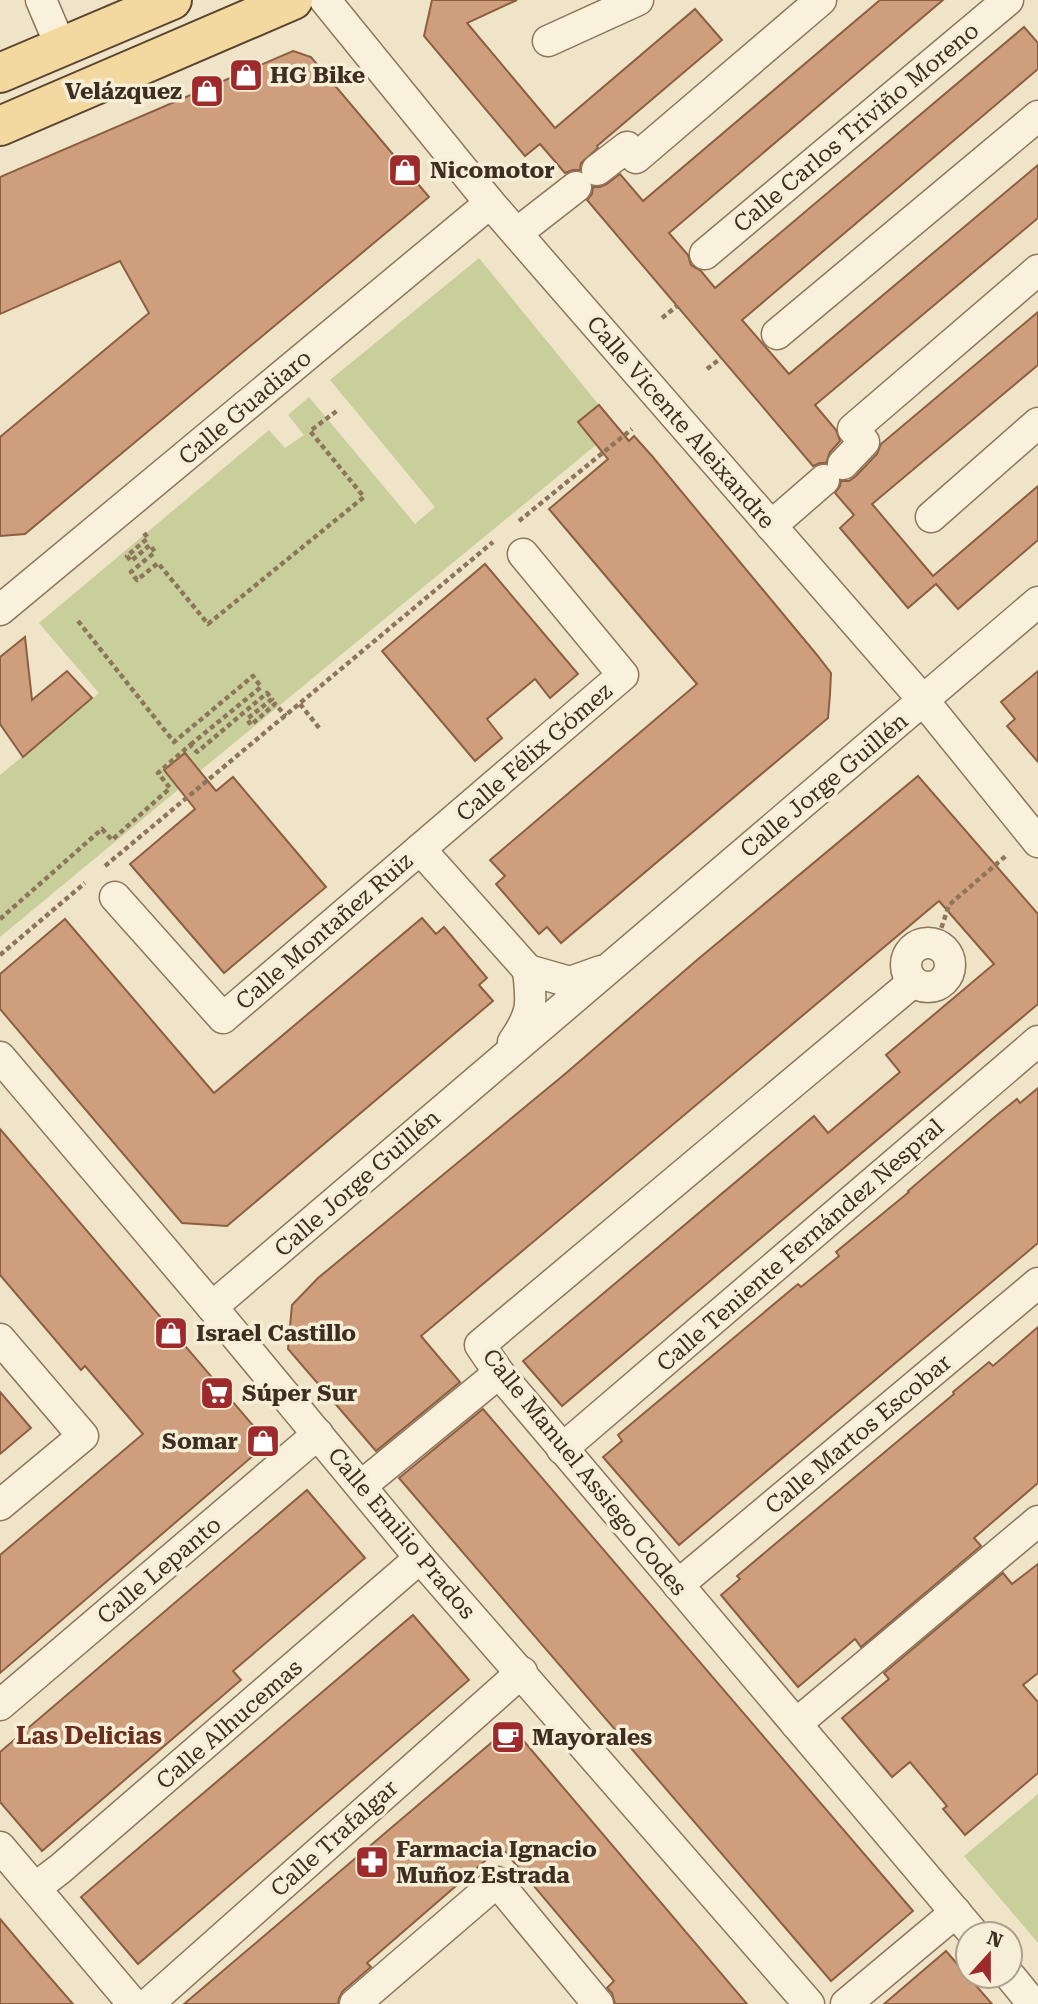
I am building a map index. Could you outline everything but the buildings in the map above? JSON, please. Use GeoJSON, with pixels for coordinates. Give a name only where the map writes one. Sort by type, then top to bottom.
{"type":"FeatureCollection","features":[{"type":"Feature","properties":{"kind":"main road"},"geometry":{"type":"LineString","coordinates":[[0,73],[172,0]]}},
{"type":"Feature","properties":{"kind":"main road"},"geometry":{"type":"LineString","coordinates":[[0,126],[293,0]]}},
{"type":"Feature","properties":{"kind":"street"},"geometry":{"type":"LineString","coordinates":[[41,0],[61,47]]}},
{"type":"Feature","properties":{"kind":"street","name":"Calle Vicente Aleixandre"},"geometry":{"type":"LineString","coordinates":[[325,0],[490,203],[923,700],[1035,838]]}},
{"type":"Feature","properties":{"kind":"street"},"geometry":{"type":"LineString","coordinates":[[548,41],[638,0]]}},
{"type":"Feature","properties":{"kind":"street"},"geometry":{"type":"LineString","coordinates":[[517,233],[627,147],[636,158],[821,0]]}},
{"type":"Feature","properties":{"kind":"street","name":"Calle Carlos Triviño Moreno"},"geometry":{"type":"LineString","coordinates":[[705,254],[1007,0]]}},
{"type":"Feature","properties":{"kind":"street"},"geometry":{"type":"LineString","coordinates":[[776,334],[1038,116]]}},
{"type":"Feature","properties":{"kind":"street","name":"Calle Guadiaro"},"geometry":{"type":"LineString","coordinates":[[0,610],[490,203]]}},
{"type":"Feature","properties":{"kind":"street"},"geometry":{"type":"LineString","coordinates":[[771,526],[834,472],[864,442],[853,429],[1038,270]]}},
{"type":"Feature","properties":{"kind":"street"},"geometry":{"type":"LineString","coordinates":[[931,517],[1038,423]]}},
{"type":"Feature","properties":{"kind":"street","name":"Calle Félix Gómez"},"geometry":{"type":"LineString","coordinates":[[420,849],[623,675],[523,554]]}},
{"type":"Feature","properties":{"kind":"street","name":"Calle Jorge Guillén"},"geometry":{"type":"LineString","coordinates":[[212,1307],[1038,602]]}},
{"type":"Feature","properties":{"kind":"street"},"geometry":{"type":"LineString","coordinates":[[420,849],[528,970]]}},
{"type":"Feature","properties":{"kind":"street","name":"Calle Montañez Ruiz"},"geometry":{"type":"LineString","coordinates":[[115,897],[223,1018],[420,849]]}},
{"type":"Feature","properties":{"kind":"street","name":"Calle Manuel Assiego Codes"},"geometry":{"type":"LineString","coordinates":[[936,944],[915,946],[908,954],[905,964],[907,974],[913,982],[480,1345],[499,1373],[962,1920]]}},
{"type":"Feature","properties":{"kind":"street","name":"Calle Jorge Guillén"},"geometry":{"type":"LineString","coordinates":[[503,1059],[526,1023],[531,1001],[528,970],[570,982],[609,968]]}},
{"type":"Feature","properties":{"kind":"street","name":"Calle Teniente Fernández Nespral"},"geometry":{"type":"LineString","coordinates":[[562,1448],[1038,1041]]}},
{"type":"Feature","properties":{"kind":"street","name":"Calle Emilio Prados"},"geometry":{"type":"LineString","coordinates":[[0,1057],[420,1558],[809,2004]]}},
{"type":"Feature","properties":{"kind":"street","name":"Calle Martos Escobar"},"geometry":{"type":"LineString","coordinates":[[678,1585],[1038,1283]]}},
{"type":"Feature","properties":{"kind":"street"},"geometry":{"type":"LineString","coordinates":[[0,1339],[83,1436],[0,1505]]}},
{"type":"Feature","properties":{"kind":"street"},"geometry":{"type":"LineString","coordinates":[[360,1486],[499,1373]]}},
{"type":"Feature","properties":{"kind":"street","name":"Calle Lepanto"},"geometry":{"type":"LineString","coordinates":[[0,1705],[318,1434]]}},
{"type":"Feature","properties":{"kind":"street"},"geometry":{"type":"LineString","coordinates":[[796,1724],[1038,1521]]}},
{"type":"Feature","properties":{"kind":"street","name":"Calle Alhucemas"},"geometry":{"type":"LineString","coordinates":[[35,1888],[420,1558]]}},
{"type":"Feature","properties":{"kind":"street","name":"Calle Trafalgar"},"geometry":{"type":"LineString","coordinates":[[148,2004],[522,1672]]}},
{"type":"Feature","properties":{"kind":"street"},"geometry":{"type":"LineString","coordinates":[[0,1847],[133,2004]]}},
{"type":"Feature","properties":{"kind":"street"},"geometry":{"type":"LineString","coordinates":[[355,2004],[497,1882],[598,2004]]}},
{"type":"Feature","properties":{"kind":"street"},"geometry":{"type":"LineString","coordinates":[[846,2004],[954,1930]]}},
{"type":"Feature","properties":{"kind":"street"},"geometry":{"type":"LineString","coordinates":[[1022,1990],[1033,2004]]}},
{"type":"Feature","properties":{"kind":"path"},"geometry":{"type":"LineString","coordinates":[[662,318],[677,306]]}},
{"type":"Feature","properties":{"kind":"path"},"geometry":{"type":"LineString","coordinates":[[707,369],[721,358]]}},
{"type":"Feature","properties":{"kind":"path"},"geometry":{"type":"LineString","coordinates":[[123,508],[149,538],[127,556],[131,561],[150,545],[155,552],[131,572],[137,580],[158,563],[208,625],[364,497],[310,431],[338,410]]}},
{"type":"Feature","properties":{"kind":"path"},"geometry":{"type":"LineString","coordinates":[[515,524],[632,429]]}},
{"type":"Feature","properties":{"kind":"path"},"geometry":{"type":"LineString","coordinates":[[0,955],[494,541]]}},
{"type":"Feature","properties":{"kind":"path"},"geometry":{"type":"LineString","coordinates":[[0,919],[102,830],[112,840],[170,788],[158,773],[261,687],[253,676],[174,742],[78,621]]}},
{"type":"Feature","properties":{"kind":"path"},"geometry":{"type":"LineString","coordinates":[[190,745],[197,752],[267,693],[272,699],[247,719],[251,725],[275,704],[286,716]]}},
{"type":"Feature","properties":{"kind":"path"},"geometry":{"type":"LineString","coordinates":[[300,704],[320,729]]}},
{"type":"Feature","properties":{"kind":"path"},"geometry":{"type":"LineString","coordinates":[[936,944],[949,905],[1035,838]]}},
{"type":"Feature","properties":{"kind":"green space"},"geometry":{"type":"Polygon","coordinates":[[[479,258],[599,405],[578,422],[596,445],[200,771],[184,753],[164,770],[179,789],[0,937],[0,775],[99,693],[39,623],[269,430],[285,448],[304,435],[288,415],[309,397],[415,524],[435,507],[330,380],[479,258]]]}},
{"type":"Feature","properties":{"kind":"green space"},"geometry":{"type":"Polygon","coordinates":[[[1038,1794],[1038,1943],[1024,1927],[1024,1920],[1018,1920],[964,1856],[1038,1794]]]}},
{"type":"Feature","properties":{"kind":"place","name":"HG Bike"},"geometry":{"type":"Point","coordinates":[246,75]}},
{"type":"Feature","properties":{"kind":"place","name":"Velázquez"},"geometry":{"type":"Point","coordinates":[207,91]}},
{"type":"Feature","properties":{"kind":"place","name":"Nicomotor"},"geometry":{"type":"Point","coordinates":[405,170]}},
{"type":"Feature","properties":{"kind":"place","name":"Israel Castillo"},"geometry":{"type":"Point","coordinates":[171,1333]}},
{"type":"Feature","properties":{"kind":"place","name":"Súper Sur"},"geometry":{"type":"Point","coordinates":[217,1393]}},
{"type":"Feature","properties":{"kind":"place","name":"Somar"},"geometry":{"type":"Point","coordinates":[263,1441]}},
{"type":"Feature","properties":{"kind":"place","name":"Mayorales"},"geometry":{"type":"Point","coordinates":[508,1737]}},
{"type":"Feature","properties":{"kind":"place","name":"Farmacia Ignacio Muñoz Estrada"},"geometry":{"type":"Point","coordinates":[372,1862]}},
{"type":"Feature","properties":{"kind":"district","name":"Las Delicias"},"geometry":{"type":"Point","coordinates":[89,1736]}}]}
